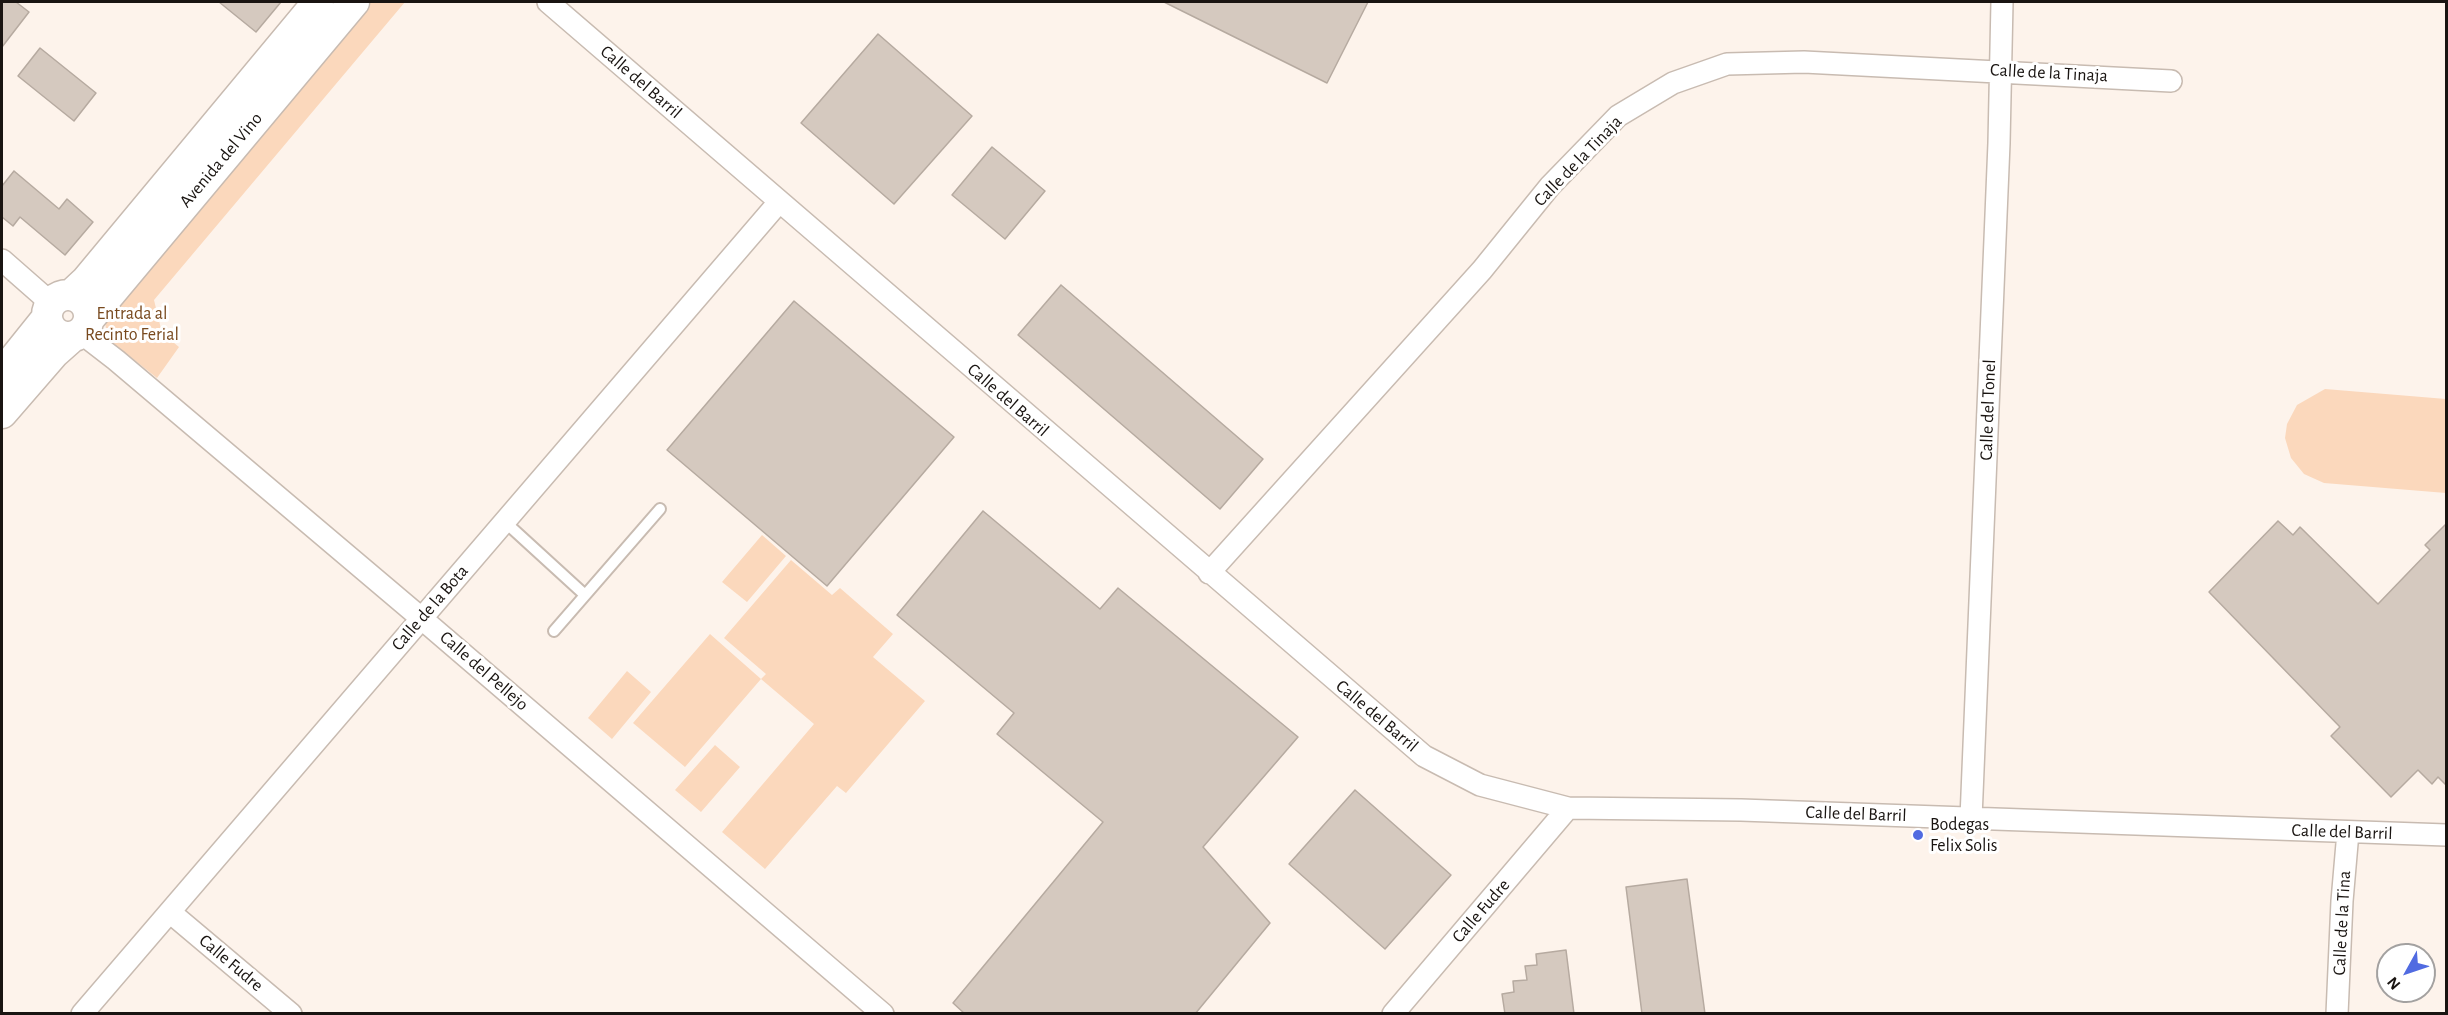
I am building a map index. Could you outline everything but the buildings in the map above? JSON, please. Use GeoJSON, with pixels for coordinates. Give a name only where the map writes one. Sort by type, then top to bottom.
{"type":"FeatureCollection","features":[{"type":"Feature","properties":{"kind":"street","name":"Avenida del Vino"},"geometry":{"type":"LineString","coordinates":[[2,374],[56,306],[86,281],[318,2]]}},
{"type":"Feature","properties":{"kind":"street","name":"Avenida del Vino"},"geometry":{"type":"LineString","coordinates":[[2,413],[54,353],[81,330],[354,2]]}},
{"type":"Feature","properties":{"kind":"street","name":"Calle del Barril"},"geometry":{"type":"LineString","coordinates":[[548,2],[1424,756],[1480,785],[1569,808],[1971,818],[2446,835]]}},
{"type":"Feature","properties":{"kind":"street","name":"Calle del Tonel"},"geometry":{"type":"LineString","coordinates":[[1971,818],[2000,143],[2002,2]]}},
{"type":"Feature","properties":{"kind":"street","name":"Calle de la Tinaja"},"geometry":{"type":"LineString","coordinates":[[1209,573],[1482,270],[1550,186],[1618,116],[1673,83],[1727,64],[1804,62],[2000,70],[2171,81]]}},
{"type":"Feature","properties":{"kind":"street","name":"Calle de la Bota"},"geometry":{"type":"LineString","coordinates":[[82,1014],[779,202]]}},
{"type":"Feature","properties":{"kind":"street"},"geometry":{"type":"LineString","coordinates":[[2,260],[56,306],[56,334],[81,330]]}},
{"type":"Feature","properties":{"kind":"street","name":"Calle del Pellejo"},"geometry":{"type":"LineString","coordinates":[[81,330],[883,1014]]}},
{"type":"Feature","properties":{"kind":"street","name":"Calle Fudre"},"geometry":{"type":"LineString","coordinates":[[1393,1014],[1569,808]]}},
{"type":"Feature","properties":{"kind":"street","name":"Calle de la Tina"},"geometry":{"type":"LineString","coordinates":[[2337,1014],[2342,901],[2348,832]]}},
{"type":"Feature","properties":{"kind":"street","name":"Calle Fudre"},"geometry":{"type":"LineString","coordinates":[[171,913],[291,1014]]}},
{"type":"Feature","properties":{"kind":"lane"},"geometry":{"type":"LineString","coordinates":[[554,631],[660,509]]}},
{"type":"Feature","properties":{"kind":"lane"},"geometry":{"type":"LineString","coordinates":[[504,521],[585,595]]}},
{"type":"Feature","properties":{"kind":"green space","name":"Entrada al Recinto Ferial"},"geometry":{"type":"Polygon","coordinates":[[[367,2],[405,2],[154,300],[162,333],[179,347],[157,378],[114,344],[107,335],[103,309],[367,2]]]}},
{"type":"Feature","properties":{"kind":"green space"},"geometry":{"type":"Polygon","coordinates":[[[2325,389],[2446,399],[2446,493],[2324,483],[2304,474],[2291,458],[2285,438],[2287,424],[2297,405],[2325,389]]]}},
{"type":"Feature","properties":{"kind":"green space"},"geometry":{"type":"Polygon","coordinates":[[[762,535],[786,556],[747,602],[722,582],[762,535]]]}},
{"type":"Feature","properties":{"kind":"green space"},"geometry":{"type":"Polygon","coordinates":[[[791,560],[832,595],[840,588],[893,634],[873,657],[925,701],[846,793],[837,786],[765,869],[722,832],[814,724],[761,679],[766,674],[724,638],[791,560]]]}},
{"type":"Feature","properties":{"kind":"green space"},"geometry":{"type":"Polygon","coordinates":[[[710,634],[761,679],[685,767],[633,723],[710,634]]]}},
{"type":"Feature","properties":{"kind":"green space"},"geometry":{"type":"Polygon","coordinates":[[[627,671],[651,692],[612,739],[588,718],[627,671]]]}},
{"type":"Feature","properties":{"kind":"green space"},"geometry":{"type":"Polygon","coordinates":[[[715,745],[740,767],[701,812],[675,790],[715,745]]]}},
{"type":"Feature","properties":{"kind":"place","name":"Bodegas Felix Solis"},"geometry":{"type":"Point","coordinates":[1918,835]}}]}
